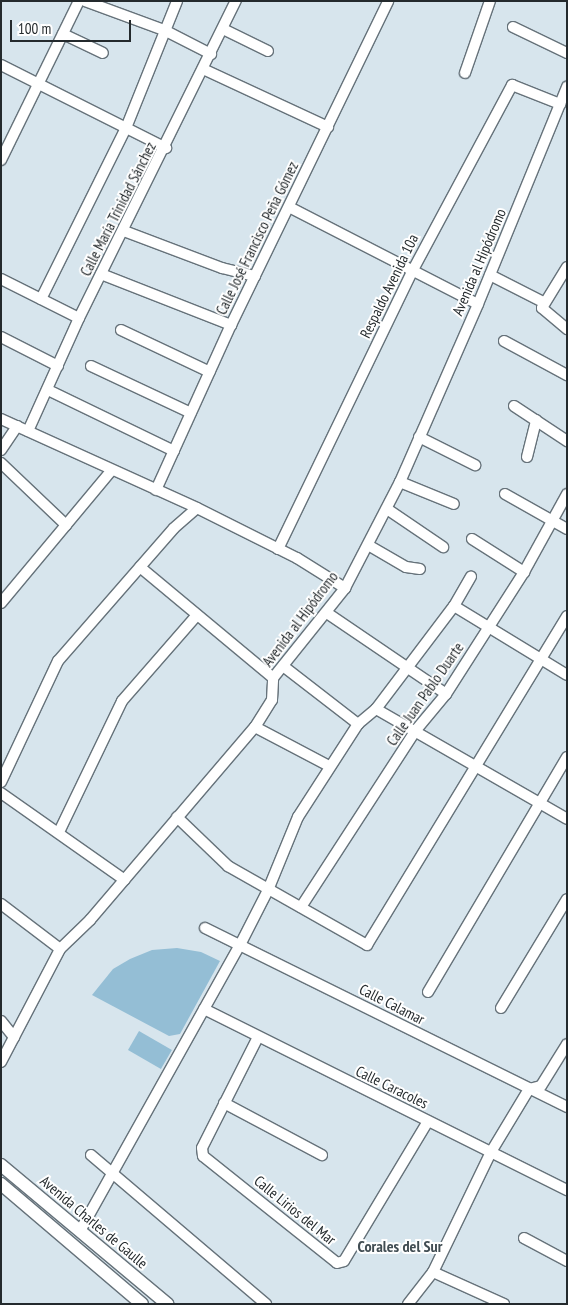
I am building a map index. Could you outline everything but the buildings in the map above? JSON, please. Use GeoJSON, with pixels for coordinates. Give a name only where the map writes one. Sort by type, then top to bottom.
{"type":"FeatureCollection","features":[{"type":"Feature","properties":{"kind":"main road","name":"Avenida Charles de Gaulle"},"geometry":{"type":"LineString","coordinates":[[1,1166],[167,1304]]}},
{"type":"Feature","properties":{"kind":"main road","name":"Avenida Charles de Gaulle"},"geometry":{"type":"LineString","coordinates":[[1,1184],[142,1304]]}},
{"type":"Feature","properties":{"kind":"street"},"geometry":{"type":"LineString","coordinates":[[1,160],[79,1]]}},
{"type":"Feature","properties":{"kind":"street"},"geometry":{"type":"LineString","coordinates":[[85,1],[164,30],[211,54]]}},
{"type":"Feature","properties":{"kind":"street","name":"Calle María Trinidad Sánchez"},"geometry":{"type":"LineString","coordinates":[[28,431],[79,318],[166,148],[236,1]]}},
{"type":"Feature","properties":{"kind":"street","name":"Calle José Francisco Peña Gómez"},"geometry":{"type":"LineString","coordinates":[[156,490],[231,325],[388,1]]}},
{"type":"Feature","properties":{"kind":"street"},"geometry":{"type":"LineString","coordinates":[[465,73],[490,1]]}},
{"type":"Feature","properties":{"kind":"street"},"geometry":{"type":"LineString","coordinates":[[41,299],[126,128],[174,2]]}},
{"type":"Feature","properties":{"kind":"street"},"geometry":{"type":"LineString","coordinates":[[513,26],[567,53]]}},
{"type":"Feature","properties":{"kind":"street"},"geometry":{"type":"LineString","coordinates":[[223,29],[268,51]]}},
{"type":"Feature","properties":{"kind":"street"},"geometry":{"type":"LineString","coordinates":[[63,34],[103,53]]}},
{"type":"Feature","properties":{"kind":"street"},"geometry":{"type":"LineString","coordinates":[[1,65],[166,148]]}},
{"type":"Feature","properties":{"kind":"street"},"geometry":{"type":"LineString","coordinates":[[203,70],[328,127]]}},
{"type":"Feature","properties":{"kind":"street","name":"Respaldo Avenida 10a"},"geometry":{"type":"LineString","coordinates":[[278,549],[414,268],[512,86],[560,104]]}},
{"type":"Feature","properties":{"kind":"street","name":"Avenida al Hipódromo"},"geometry":{"type":"LineString","coordinates":[[1,1062],[60,949],[125,880],[255,726],[272,700],[275,690],[274,678],[345,588],[388,509],[400,482],[478,304],[567,87]]}},
{"type":"Feature","properties":{"kind":"street"},"geometry":{"type":"LineString","coordinates":[[289,207],[414,268],[478,304]]}},
{"type":"Feature","properties":{"kind":"street"},"geometry":{"type":"LineString","coordinates":[[124,231],[222,268],[255,276]]}},
{"type":"Feature","properties":{"kind":"street"},"geometry":{"type":"LineString","coordinates":[[542,305],[567,267]]}},
{"type":"Feature","properties":{"kind":"street"},"geometry":{"type":"LineString","coordinates":[[101,274],[231,325]]}},
{"type":"Feature","properties":{"kind":"street"},"geometry":{"type":"LineString","coordinates":[[490,275],[542,305],[567,329]]}},
{"type":"Feature","properties":{"kind":"street"},"geometry":{"type":"LineString","coordinates":[[1,279],[79,318]]}},
{"type":"Feature","properties":{"kind":"street"},"geometry":{"type":"LineString","coordinates":[[121,330],[210,372]]}},
{"type":"Feature","properties":{"kind":"street"},"geometry":{"type":"LineString","coordinates":[[1,337],[58,366]]}},
{"type":"Feature","properties":{"kind":"street"},"geometry":{"type":"LineString","coordinates":[[504,341],[567,375]]}},
{"type":"Feature","properties":{"kind":"street"},"geometry":{"type":"LineString","coordinates":[[91,366],[191,413]]}},
{"type":"Feature","properties":{"kind":"street"},"geometry":{"type":"LineString","coordinates":[[48,390],[174,451]]}},
{"type":"Feature","properties":{"kind":"street"},"geometry":{"type":"LineString","coordinates":[[514,406],[567,441]]}},
{"type":"Feature","properties":{"kind":"street"},"geometry":{"type":"LineString","coordinates":[[1,418],[197,508],[278,549],[345,588]]}},
{"type":"Feature","properties":{"kind":"street"},"geometry":{"type":"LineString","coordinates":[[527,456],[536,420]]}},
{"type":"Feature","properties":{"kind":"street"},"geometry":{"type":"LineString","coordinates":[[1,450],[17,426]]}},
{"type":"Feature","properties":{"kind":"street"},"geometry":{"type":"LineString","coordinates":[[419,437],[475,465]]}},
{"type":"Feature","properties":{"kind":"street"},"geometry":{"type":"LineString","coordinates":[[1,462],[66,525]]}},
{"type":"Feature","properties":{"kind":"street"},"geometry":{"type":"LineString","coordinates":[[1,603],[112,470]]}},
{"type":"Feature","properties":{"kind":"street"},"geometry":{"type":"LineString","coordinates":[[400,482],[454,504]]}},
{"type":"Feature","properties":{"kind":"street"},"geometry":{"type":"LineString","coordinates":[[505,494],[567,529]]}},
{"type":"Feature","properties":{"kind":"street","name":"Calle Juan Pablo Duarte"},"geometry":{"type":"LineString","coordinates":[[301,907],[416,730],[446,694],[524,572],[567,494]]}},
{"type":"Feature","properties":{"kind":"street"},"geometry":{"type":"LineString","coordinates":[[1,782],[58,661],[174,528],[197,508]]}},
{"type":"Feature","properties":{"kind":"street"},"geometry":{"type":"LineString","coordinates":[[388,509],[443,547]]}},
{"type":"Feature","properties":{"kind":"street"},"geometry":{"type":"LineString","coordinates":[[472,539],[524,572]]}},
{"type":"Feature","properties":{"kind":"street"},"geometry":{"type":"LineString","coordinates":[[368,545],[406,567],[420,570]]}},
{"type":"Feature","properties":{"kind":"street"},"geometry":{"type":"LineString","coordinates":[[140,567],[274,678]]}},
{"type":"Feature","properties":{"kind":"street"},"geometry":{"type":"LineString","coordinates":[[80,1231],[240,945],[268,890],[298,817],[329,766],[358,724],[376,709],[407,669],[454,606],[471,577]]}},
{"type":"Feature","properties":{"kind":"street"},"geometry":{"type":"LineString","coordinates":[[454,606],[567,675]]}},
{"type":"Feature","properties":{"kind":"street"},"geometry":{"type":"LineString","coordinates":[[327,613],[446,694]]}},
{"type":"Feature","properties":{"kind":"street"},"geometry":{"type":"LineString","coordinates":[[59,832],[122,701],[196,615]]}},
{"type":"Feature","properties":{"kind":"street"},"geometry":{"type":"LineString","coordinates":[[178,818],[228,866],[363,944],[370,943],[474,764],[567,616]]}},
{"type":"Feature","properties":{"kind":"street"},"geometry":{"type":"LineString","coordinates":[[283,666],[358,724]]}},
{"type":"Feature","properties":{"kind":"street"},"geometry":{"type":"LineString","coordinates":[[376,709],[416,730],[567,819]]}},
{"type":"Feature","properties":{"kind":"street"},"geometry":{"type":"LineString","coordinates":[[255,726],[329,766]]}},
{"type":"Feature","properties":{"kind":"street"},"geometry":{"type":"LineString","coordinates":[[428,992],[538,802],[567,757]]}},
{"type":"Feature","properties":{"kind":"street"},"geometry":{"type":"LineString","coordinates":[[1,793],[125,880]]}},
{"type":"Feature","properties":{"kind":"street"},"geometry":{"type":"LineString","coordinates":[[501,1008],[567,899]]}},
{"type":"Feature","properties":{"kind":"street"},"geometry":{"type":"LineString","coordinates":[[1,904],[60,949]]}},
{"type":"Feature","properties":{"kind":"street","name":"Calle Calamar"},"geometry":{"type":"LineString","coordinates":[[205,928],[529,1090],[567,1107]]}},
{"type":"Feature","properties":{"kind":"street","name":"Calle Caracoles"},"geometry":{"type":"LineString","coordinates":[[204,1009],[567,1190]]}},
{"type":"Feature","properties":{"kind":"street"},"geometry":{"type":"LineString","coordinates":[[1,1021],[14,1037]]}},
{"type":"Feature","properties":{"kind":"street","name":"Calle Lirios del Mar"},"geometry":{"type":"LineString","coordinates":[[258,1037],[202,1148],[203,1156],[337,1264],[344,1261],[428,1121]]}},
{"type":"Feature","properties":{"kind":"street"},"geometry":{"type":"LineString","coordinates":[[408,1304],[433,1272],[491,1152],[529,1090],[541,1086],[567,1044]]}},
{"type":"Feature","properties":{"kind":"street"},"geometry":{"type":"LineString","coordinates":[[224,1103],[322,1155]]}},
{"type":"Feature","properties":{"kind":"street"},"geometry":{"type":"LineString","coordinates":[[91,1155],[266,1304]]}},
{"type":"Feature","properties":{"kind":"street"},"geometry":{"type":"LineString","coordinates":[[524,1238],[567,1261]]}},
{"type":"Feature","properties":{"kind":"street"},"geometry":{"type":"LineString","coordinates":[[433,1272],[504,1304]]}},
{"type":"Feature","properties":{"kind":"shaded area"},"geometry":{"type":"Polygon","coordinates":[[[177,948],[201,952],[220,961],[180,1034],[169,1036],[92,995],[113,969],[130,959],[152,950],[177,948]]]}},
{"type":"Feature","properties":{"kind":"shaded area"},"geometry":{"type":"Polygon","coordinates":[[[139,1031],[172,1050],[161,1069],[128,1050],[139,1031]]]}},
{"type":"Feature","properties":{"kind":"district","name":"Corales del Sur"},"geometry":{"type":"Point","coordinates":[400,1246]}}]}
